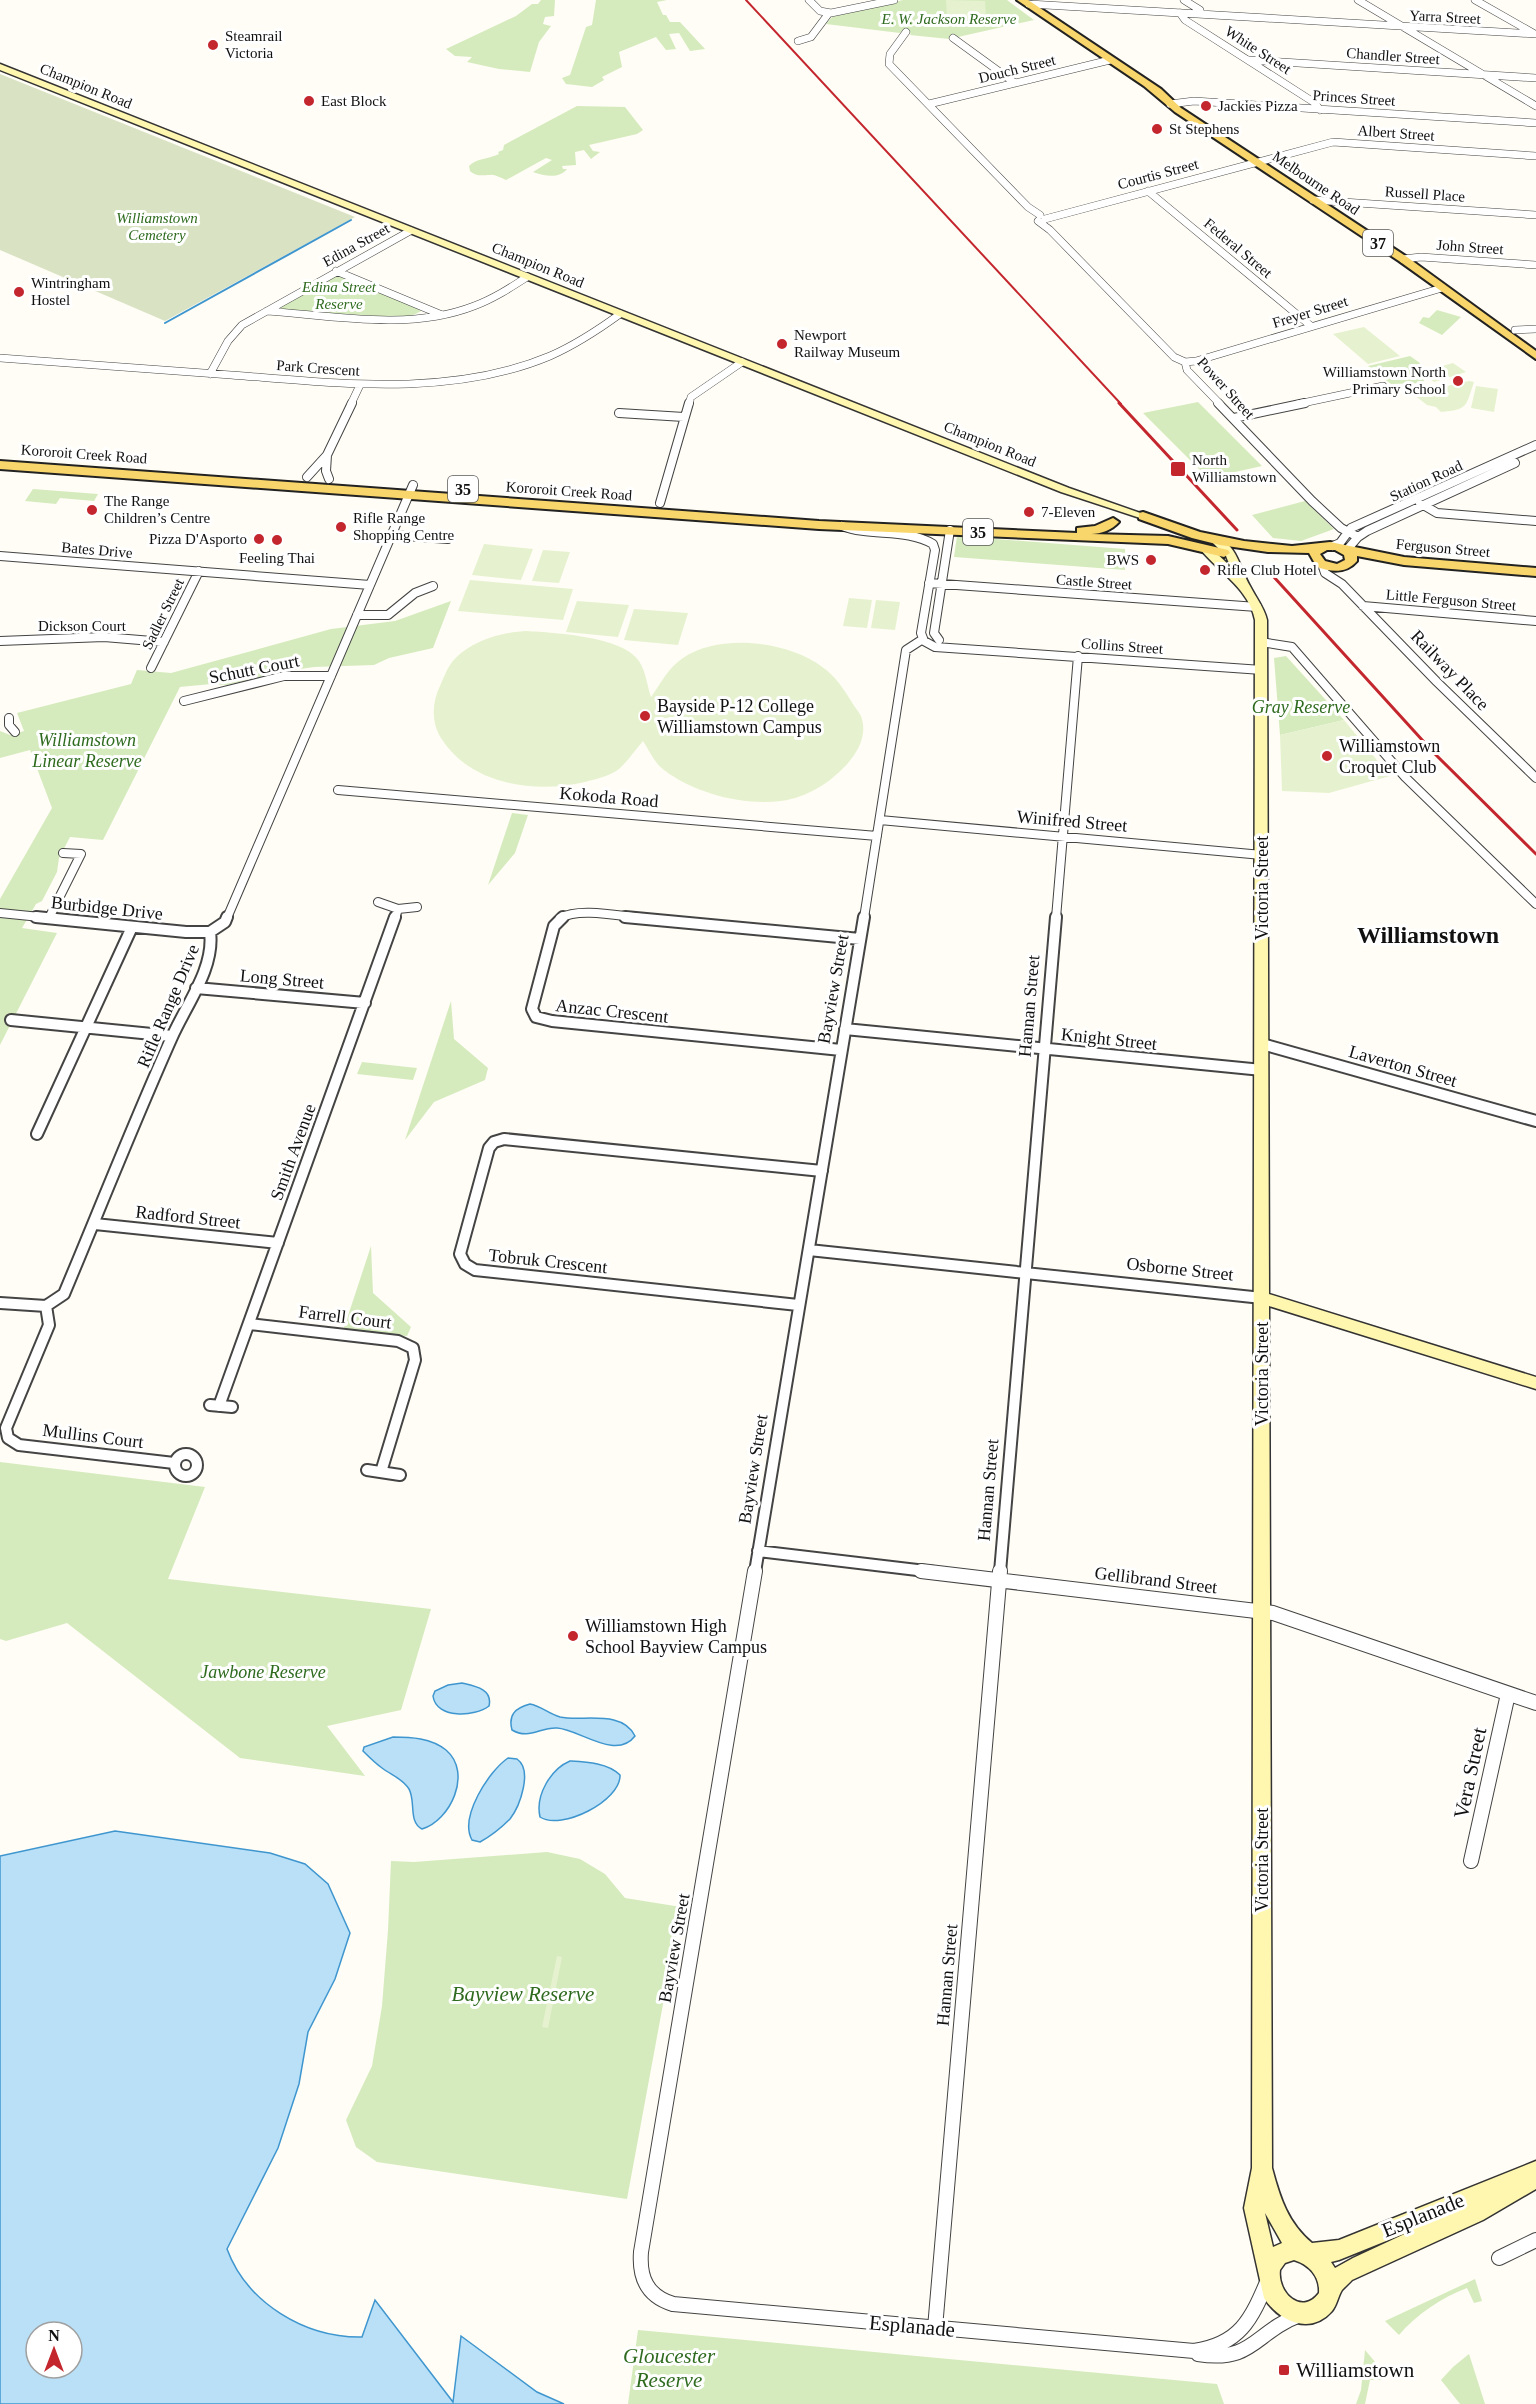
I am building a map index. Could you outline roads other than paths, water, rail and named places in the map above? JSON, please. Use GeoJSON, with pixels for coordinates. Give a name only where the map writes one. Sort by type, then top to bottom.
{"type":"FeatureCollection","features":[{"type":"Feature","properties":{"kind":"main road","name":"Melbourne Road"},"geometry":{"type":"LineString","coordinates":[[1026,2],[1442,288],[1510,332],[1536,345]]}},
{"type":"Feature","properties":{"kind":"main road","name":"Melbourne Road"},"geometry":{"type":"LineString","coordinates":[[1510,332],[1536,356]]}},
{"type":"Feature","properties":{"kind":"main road","name":"Kororoit Creek Road"},"geometry":{"type":"LineString","coordinates":[[0,454],[329,479],[411,490],[836,523],[1138,540]]}},
{"type":"Feature","properties":{"kind":"main road","name":"Kororoit Creek Road"},"geometry":{"type":"LineString","coordinates":[[0,465],[315,488],[411,490],[660,503],[836,523],[1084,531],[1101,529],[1113,522]]}},
{"type":"Feature","properties":{"kind":"main road"},"geometry":{"type":"LineString","coordinates":[[303,477],[315,488]]}},
{"type":"Feature","properties":{"kind":"main road"},"geometry":{"type":"LineString","coordinates":[[1138,540],[1152,537],[1158,530],[1155,522],[1142,515]]}},
{"type":"Feature","properties":{"kind":"main road","name":"35"},"geometry":{"type":"LineString","coordinates":[[1142,515],[1123,516],[1113,522],[1112,528],[1118,535],[1138,540],[1164,540],[1207,550],[1321,564],[1340,554]]}},
{"type":"Feature","properties":{"kind":"main road","name":"Ferguson Street"},"geometry":{"type":"LineString","coordinates":[[1142,515],[1216,540],[1297,551],[1536,572]]}},
{"type":"Feature","properties":{"kind":"main road"},"geometry":{"type":"LineString","coordinates":[[1321,564],[1314,554],[1340,554]]}},
{"type":"Feature","properties":{"kind":"main road","name":"Ferguson Street"},"geometry":{"type":"LineString","coordinates":[[1340,554],[1366,563],[1405,569],[1536,581]]}},
{"type":"Feature","properties":{"kind":"street"},"geometry":{"type":"LineString","coordinates":[[809,0],[820,11],[829,13],[894,0]]}},
{"type":"Feature","properties":{"kind":"street"},"geometry":{"type":"LineString","coordinates":[[1184,0],[1200,10],[1201,15]]}},
{"type":"Feature","properties":{"kind":"street"},"geometry":{"type":"LineString","coordinates":[[1358,0],[1488,75],[1536,106]]}},
{"type":"Feature","properties":{"kind":"street"},"geometry":{"type":"LineString","coordinates":[[1475,0],[1536,34]]}},
{"type":"Feature","properties":{"kind":"street","name":"Yarra Street"},"geometry":{"type":"LineString","coordinates":[[1026,2],[1201,15],[1536,34]]}},
{"type":"Feature","properties":{"kind":"street"},"geometry":{"type":"LineString","coordinates":[[798,41],[811,37],[829,13]]}},
{"type":"Feature","properties":{"kind":"street","name":"White Street"},"geometry":{"type":"LineString","coordinates":[[1180,13],[1185,20],[1315,103],[1320,110]]}},
{"type":"Feature","properties":{"kind":"street","name":"Power Street"},"geometry":{"type":"LineString","coordinates":[[906,32],[890,54],[888,62],[1174,357],[1185,362],[1187,370],[1312,501],[1347,531],[1358,537]]}},
{"type":"Feature","properties":{"kind":"street"},"geometry":{"type":"LineString","coordinates":[[953,38],[1015,83]]}},
{"type":"Feature","properties":{"kind":"street","name":"Douch Street"},"geometry":{"type":"LineString","coordinates":[[929,104],[1110,60]]}},
{"type":"Feature","properties":{"kind":"street","name":"Chandler Street"},"geometry":{"type":"LineString","coordinates":[[1249,60],[1536,78]]}},
{"type":"Feature","properties":{"kind":"street"},"geometry":{"type":"LineString","coordinates":[[1470,66],[1476,74]]}},
{"type":"Feature","properties":{"kind":"street","name":"Champion Road"},"geometry":{"type":"LineString","coordinates":[[0,67],[1065,490],[1117,510],[1142,515]]}},
{"type":"Feature","properties":{"kind":"street","name":"Princes Street"},"geometry":{"type":"LineString","coordinates":[[1174,103],[1194,101],[1536,123]]}},
{"type":"Feature","properties":{"kind":"street","name":"Albert Street"},"geometry":{"type":"LineString","coordinates":[[1257,161],[1333,142],[1536,156]]}},
{"type":"Feature","properties":{"kind":"street","name":"Courtis Street"},"geometry":{"type":"LineString","coordinates":[[1041,218],[1257,161]]}},
{"type":"Feature","properties":{"kind":"street","name":"Federal Street"},"geometry":{"type":"LineString","coordinates":[[1148,191],[1311,326]]}},
{"type":"Feature","properties":{"kind":"street","name":"Russell Place"},"geometry":{"type":"LineString","coordinates":[[1313,200],[1536,214]]}},
{"type":"Feature","properties":{"kind":"street","name":"Edina Street"},"geometry":{"type":"LineString","coordinates":[[210,374],[238,328],[410,231]]}},
{"type":"Feature","properties":{"kind":"street","name":"John Street"},"geometry":{"type":"LineString","coordinates":[[1402,260],[1419,257],[1536,265]]}},
{"type":"Feature","properties":{"kind":"street"},"geometry":{"type":"LineString","coordinates":[[336,271],[442,315]]}},
{"type":"Feature","properties":{"kind":"street"},"geometry":{"type":"LineString","coordinates":[[267,310],[385,319],[442,315],[492,299],[528,277]]}},
{"type":"Feature","properties":{"kind":"street","name":"Freyer Street"},"geometry":{"type":"LineString","coordinates":[[1185,362],[1196,361],[1442,288]]}},
{"type":"Feature","properties":{"kind":"street","name":"Park Crescent"},"geometry":{"type":"LineString","coordinates":[[0,358],[360,385],[455,380],[500,371],[548,357],[581,341],[621,314]]}},
{"type":"Feature","properties":{"kind":"street"},"geometry":{"type":"LineString","coordinates":[[1510,332],[1536,329]]}},
{"type":"Feature","properties":{"kind":"street"},"geometry":{"type":"LineString","coordinates":[[660,503],[690,397],[742,363]]}},
{"type":"Feature","properties":{"kind":"street"},"geometry":{"type":"LineString","coordinates":[[329,479],[326,469],[327,455],[360,385]]}},
{"type":"Feature","properties":{"kind":"street"},"geometry":{"type":"LineString","coordinates":[[1234,418],[1383,386]]}},
{"type":"Feature","properties":{"kind":"street"},"geometry":{"type":"LineString","coordinates":[[619,413],[684,417]]}},
{"type":"Feature","properties":{"kind":"street","name":"Station Road"},"geometry":{"type":"LineString","coordinates":[[1340,554],[1341,542],[1347,531],[1536,445]]}},
{"type":"Feature","properties":{"kind":"street","name":"Station Road"},"geometry":{"type":"LineString","coordinates":[[1340,554],[1358,537],[1536,452]]}},
{"type":"Feature","properties":{"kind":"street"},"geometry":{"type":"LineString","coordinates":[[303,477],[327,455]]}},
{"type":"Feature","properties":{"kind":"street"},"geometry":{"type":"LineString","coordinates":[[1485,468],[1494,473]]}},
{"type":"Feature","properties":{"kind":"street","name":"Rifle Range Drive"},"geometry":{"type":"LineString","coordinates":[[46,1306],[64,1294],[172,1036],[196,988],[212,946],[210,932],[225,922],[411,490]]}},
{"type":"Feature","properties":{"kind":"street","name":"Champion Road"},"geometry":{"type":"LineString","coordinates":[[1065,490],[1070,495],[1103,511],[1113,522]]}},
{"type":"Feature","properties":{"kind":"street"},"geometry":{"type":"LineString","coordinates":[[1416,500],[1437,513],[1536,521]]}},
{"type":"Feature","properties":{"kind":"street"},"geometry":{"type":"LineString","coordinates":[[836,523],[856,531],[920,537],[930,541],[935,548],[921,632],[926,641]]}},
{"type":"Feature","properties":{"kind":"street"},"geometry":{"type":"LineString","coordinates":[[939,640],[934,633],[950,530]]}},
{"type":"Feature","properties":{"kind":"street"},"geometry":{"type":"LineString","coordinates":[[392,535],[449,536],[445,548]]}},
{"type":"Feature","properties":{"kind":"street","name":"Victoria Street"},"geometry":{"type":"LineString","coordinates":[[1216,540],[1230,553],[1242,585]]}},
{"type":"Feature","properties":{"kind":"street","name":"Victoria Street"},"geometry":{"type":"LineString","coordinates":[[1207,550],[1242,585],[1257,607],[1262,620],[1262,2168],[1254,2208],[1268,2277]]}},
{"type":"Feature","properties":{"kind":"street"},"geometry":{"type":"LineString","coordinates":[[1340,554],[1338,573],[1342,584]]}},
{"type":"Feature","properties":{"kind":"street","name":"Bates Drive"},"geometry":{"type":"LineString","coordinates":[[0,556],[370,585]]}},
{"type":"Feature","properties":{"kind":"street","name":"Railway Place"},"geometry":{"type":"LineString","coordinates":[[1321,564],[1327,575],[1342,584],[1536,778]]}},
{"type":"Feature","properties":{"kind":"street","name":"Sadler Street"},"geometry":{"type":"LineString","coordinates":[[151,668],[199,571]]}},
{"type":"Feature","properties":{"kind":"street","name":"Castle Street"},"geometry":{"type":"LineString","coordinates":[[929,583],[1257,607]]}},
{"type":"Feature","properties":{"kind":"street"},"geometry":{"type":"LineString","coordinates":[[357,615],[377,616],[394,612],[416,587],[433,586]]}},
{"type":"Feature","properties":{"kind":"street","name":"Little Ferguson Street"},"geometry":{"type":"LineString","coordinates":[[1363,606],[1536,621]]}},
{"type":"Feature","properties":{"kind":"street","name":"Dickson Court"},"geometry":{"type":"LineString","coordinates":[[0,641],[104,637],[164,642]]}},
{"type":"Feature","properties":{"kind":"street","name":"Bayview Street"},"geometry":{"type":"LineString","coordinates":[[646,2288],[640,2270],[641,2252],[907,654],[926,641],[939,640]]}},
{"type":"Feature","properties":{"kind":"street","name":"Collins Street"},"geometry":{"type":"LineString","coordinates":[[939,640],[981,648],[1262,670]]}},
{"type":"Feature","properties":{"kind":"street","name":"Collins Street"},"geometry":{"type":"LineString","coordinates":[[926,641],[944,649],[981,648]]}},
{"type":"Feature","properties":{"kind":"street"},"geometry":{"type":"LineString","coordinates":[[1261,645],[1297,655],[1406,777],[1536,904]]}},
{"type":"Feature","properties":{"kind":"street","name":"Hannan Street"},"geometry":{"type":"LineString","coordinates":[[935,2328],[1078,656]]}},
{"type":"Feature","properties":{"kind":"street","name":"Schutt Court"},"geometry":{"type":"LineString","coordinates":[[184,701],[284,676],[331,676]]}},
{"type":"Feature","properties":{"kind":"street"},"geometry":{"type":"LineString","coordinates":[[206,685],[208,695]]}},
{"type":"Feature","properties":{"kind":"street"},"geometry":{"type":"LineString","coordinates":[[6,722],[15,732]]}},
{"type":"Feature","properties":{"kind":"street","name":"Kokoda Road"},"geometry":{"type":"LineString","coordinates":[[338,790],[877,836]]}},
{"type":"Feature","properties":{"kind":"street","name":"Winifred Street"},"geometry":{"type":"LineString","coordinates":[[880,820],[1262,855]]}},
{"type":"Feature","properties":{"kind":"street"},"geometry":{"type":"LineString","coordinates":[[49,918],[81,854],[63,853]]}},
{"type":"Feature","properties":{"kind":"street"},"geometry":{"type":"LineString","coordinates":[[378,902],[398,909],[417,907]]}},
{"type":"Feature","properties":{"kind":"street","name":"Smith Avenue"},"geometry":{"type":"LineString","coordinates":[[232,1407],[215,1405],[249,1324],[398,909]]}},
{"type":"Feature","properties":{"kind":"street","name":"Burbidge Drive"},"geometry":{"type":"LineString","coordinates":[[0,913],[186,932],[210,932]]}},
{"type":"Feature","properties":{"kind":"street","name":"Anzac Crescent"},"geometry":{"type":"LineString","coordinates":[[841,1050],[552,1021],[536,1017],[532,1009],[554,926],[559,918],[567,914],[587,913],[860,939]]}},
{"type":"Feature","properties":{"kind":"street"},"geometry":{"type":"LineString","coordinates":[[37,1134],[132,927]]}},
{"type":"Feature","properties":{"kind":"street","name":"Long Street"},"geometry":{"type":"LineString","coordinates":[[196,988],[365,1003]]}},
{"type":"Feature","properties":{"kind":"street"},"geometry":{"type":"LineString","coordinates":[[11,1020],[172,1036]]}},
{"type":"Feature","properties":{"kind":"street","name":"Knight Street"},"geometry":{"type":"LineString","coordinates":[[845,1029],[1262,1070]]}},
{"type":"Feature","properties":{"kind":"street","name":"Laverton Street"},"geometry":{"type":"LineString","coordinates":[[1262,1044],[1536,1121]]}},
{"type":"Feature","properties":{"kind":"street","name":"Tobruk Crescent"},"geometry":{"type":"LineString","coordinates":[[798,1305],[475,1270],[465,1264],[460,1254],[489,1148],[494,1142],[504,1139],[822,1171]]}},
{"type":"Feature","properties":{"kind":"street","name":"Radford Street"},"geometry":{"type":"LineString","coordinates":[[94,1224],[278,1243]]}},
{"type":"Feature","properties":{"kind":"street","name":"Osborne Street"},"geometry":{"type":"LineString","coordinates":[[809,1250],[1025,1271],[1262,1298],[1536,1383]]}},
{"type":"Feature","properties":{"kind":"street"},"geometry":{"type":"LineString","coordinates":[[0,1303],[46,1306]]}},
{"type":"Feature","properties":{"kind":"street","name":"Mullins Court"},"geometry":{"type":"LineString","coordinates":[[46,1306],[49,1325],[7,1425],[6,1432],[10,1440],[27,1447],[174,1463]]}},
{"type":"Feature","properties":{"kind":"street","name":"Farrell Court"},"geometry":{"type":"LineString","coordinates":[[249,1324],[398,1341],[413,1348],[414,1360],[381,1472]]}},
{"type":"Feature","properties":{"kind":"street"},"geometry":{"type":"LineString","coordinates":[[367,1470],[400,1475]]}},
{"type":"Feature","properties":{"kind":"street","name":"Gellibrand Street"},"geometry":{"type":"LineString","coordinates":[[758,1551],[1262,1611],[1295,1620],[1536,1703]]}},
{"type":"Feature","properties":{"kind":"street","name":"Vera Street"},"geometry":{"type":"LineString","coordinates":[[1471,1861],[1508,1694]]}},
{"type":"Feature","properties":{"kind":"street","name":"Victoria Street"},"geometry":{"type":"LineString","coordinates":[[1262,2168],[1276,2216],[1287,2234],[1308,2253]]}},
{"type":"Feature","properties":{"kind":"street","name":"Esplanade"},"geometry":{"type":"LineString","coordinates":[[1308,2253],[1336,2252],[1536,2171]]}},
{"type":"Feature","properties":{"kind":"street","name":"Esplanade"},"geometry":{"type":"LineString","coordinates":[[1330,2287],[1345,2273],[1451,2225],[1505,2197],[1536,2176]]}},
{"type":"Feature","properties":{"kind":"street"},"geometry":{"type":"LineString","coordinates":[[1358,2242],[1390,2239],[1441,2218],[1447,2220],[1451,2225]]}},
{"type":"Feature","properties":{"kind":"street"},"geometry":{"type":"LineString","coordinates":[[1498,2258],[1536,2240]]}},
{"type":"Feature","properties":{"kind":"street"},"geometry":{"type":"LineString","coordinates":[[1248,2322],[1239,2345],[1240,2354],[1279,2322],[1305,2314],[1322,2307],[1330,2287],[1324,2268],[1308,2253],[1289,2251],[1279,2255],[1272,2263],[1268,2277],[1271,2291],[1278,2302],[1288,2310],[1305,2314]]}},
{"type":"Feature","properties":{"kind":"street","name":"Esplanade"},"geometry":{"type":"LineString","coordinates":[[646,2288],[659,2300],[673,2304],[1183,2350],[1208,2350],[1220,2347],[1234,2338],[1248,2322],[1268,2277]]}},
{"type":"Feature","properties":{"kind":"street","name":"Esplanade"},"geometry":{"type":"LineString","coordinates":[[1183,2350],[1214,2358],[1229,2358],[1240,2354]]}},
{"type":"Feature","properties":{"kind":"water"},"geometry":{"type":"Polygon","coordinates":[[[462,1683],[486,1692],[490,1700],[489,1706],[483,1710],[466,1714],[441,1709],[433,1696],[435,1691],[448,1685],[462,1683]]]}},
{"type":"Feature","properties":{"kind":"water"},"geometry":{"type":"Polygon","coordinates":[[[530,1704],[560,1717],[601,1718],[621,1722],[635,1736],[627,1743],[608,1745],[557,1728],[524,1734],[512,1730],[511,1720],[514,1713],[530,1704]]]}},
{"type":"Feature","properties":{"kind":"water"},"geometry":{"type":"Polygon","coordinates":[[[393,1737],[421,1739],[440,1746],[454,1760],[458,1771],[455,1795],[449,1807],[441,1817],[422,1829],[415,1821],[411,1794],[406,1785],[379,1766],[363,1751],[364,1747],[393,1737]]]}},
{"type":"Feature","properties":{"kind":"water"},"geometry":{"type":"Polygon","coordinates":[[[508,1758],[517,1759],[524,1771],[523,1788],[518,1806],[510,1819],[496,1832],[480,1842],[472,1840],[469,1819],[478,1795],[500,1764],[508,1758]]]}},
{"type":"Feature","properties":{"kind":"water"},"geometry":{"type":"Polygon","coordinates":[[[570,1761],[610,1768],[620,1775],[618,1785],[601,1803],[575,1817],[550,1820],[540,1817],[540,1800],[546,1784],[557,1770],[570,1761]]]}},
{"type":"Feature","properties":{"kind":"water"},"geometry":{"type":"Polygon","coordinates":[[[115,1831],[270,1853],[305,1864],[328,1884],[350,1933],[335,1979],[308,2032],[299,2084],[278,2148],[227,2249],[236,2268],[263,2301],[281,2314],[300,2324],[341,2336],[362,2337],[375,2300],[453,2402],[461,2336],[537,2392],[564,2404],[0,2404],[0,1856],[115,1831]]]}},
{"type":"Feature","properties":{"kind":"waterway"},"geometry":{"type":"LineString","coordinates":[[165,323],[351,220]]}},
{"type":"Feature","properties":{"kind":"railway"},"geometry":{"type":"LineString","coordinates":[[746,0],[1121,404]]}},
{"type":"Feature","properties":{"kind":"railway"},"geometry":{"type":"LineString","coordinates":[[1119,403],[1237,530]]}},
{"type":"Feature","properties":{"kind":"railway"},"geometry":{"type":"LineString","coordinates":[[1273,576],[1434,753],[1536,854]]}},
{"type":"Feature","properties":{"kind":"place","name":"Steamrail Victoria"},"geometry":{"type":"Point","coordinates":[213,45]}},
{"type":"Feature","properties":{"kind":"place","name":"East Block"},"geometry":{"type":"Point","coordinates":[309,101]}},
{"type":"Feature","properties":{"kind":"place","name":"Jackies Pizza"},"geometry":{"type":"Point","coordinates":[1206,106]}},
{"type":"Feature","properties":{"kind":"place","name":"St Stephens"},"geometry":{"type":"Point","coordinates":[1157,129]}},
{"type":"Feature","properties":{"kind":"place","name":"Wintringham Hostel"},"geometry":{"type":"Point","coordinates":[19,292]}},
{"type":"Feature","properties":{"kind":"place","name":"Newport Railway Museum"},"geometry":{"type":"Point","coordinates":[782,344]}},
{"type":"Feature","properties":{"kind":"place","name":"Williamstown North Primary School"},"geometry":{"type":"Point","coordinates":[1458,381]}},
{"type":"Feature","properties":{"kind":"place","name":"North Williamstown"},"geometry":{"type":"Point","coordinates":[1178,469]}},
{"type":"Feature","properties":{"kind":"place","name":"The Range Children’s Centre"},"geometry":{"type":"Point","coordinates":[92,510]}},
{"type":"Feature","properties":{"kind":"place","name":"7-Eleven"},"geometry":{"type":"Point","coordinates":[1029,512]}},
{"type":"Feature","properties":{"kind":"place","name":"Rifle Range Shopping Centre"},"geometry":{"type":"Point","coordinates":[341,527]}},
{"type":"Feature","properties":{"kind":"place","name":"Pizza D'Asporto"},"geometry":{"type":"Point","coordinates":[259,539]}},
{"type":"Feature","properties":{"kind":"place","name":"Feeling Thai"},"geometry":{"type":"Point","coordinates":[277,540]}},
{"type":"Feature","properties":{"kind":"place","name":"BWS"},"geometry":{"type":"Point","coordinates":[1151,560]}},
{"type":"Feature","properties":{"kind":"place","name":"Rifle Club Hotel"},"geometry":{"type":"Point","coordinates":[1205,570]}},
{"type":"Feature","properties":{"kind":"place","name":"Bayside P-12 College Williamstown Campus"},"geometry":{"type":"Point","coordinates":[645,716]}},
{"type":"Feature","properties":{"kind":"place","name":"Williamstown Croquet Club"},"geometry":{"type":"Point","coordinates":[1327,756]}},
{"type":"Feature","properties":{"kind":"place","name":"Williamstown High School Bayview Campus"},"geometry":{"type":"Point","coordinates":[573,1636]}},
{"type":"Feature","properties":{"kind":"place","name":"Williamstown"},"geometry":{"type":"Point","coordinates":[1284,2370]}},
{"type":"Feature","properties":{"kind":"district","name":"Williamstown"},"geometry":{"type":"Point","coordinates":[1428,935]}},
{"type":"Feature","properties":{"kind":"park label","name":"E. W. Jackson Reserve"},"geometry":{"type":"Point","coordinates":[949,19]}},
{"type":"Feature","properties":{"kind":"park label","name":"Williamstown Cemetery"},"geometry":{"type":"Point","coordinates":[157,226]}},
{"type":"Feature","properties":{"kind":"park label","name":"Edina Street Reserve"},"geometry":{"type":"Point","coordinates":[339,296]}},
{"type":"Feature","properties":{"kind":"park label","name":"Gray Reserve"},"geometry":{"type":"Point","coordinates":[1301,707]}},
{"type":"Feature","properties":{"kind":"park label","name":"Williamstown Linear Reserve"},"geometry":{"type":"Point","coordinates":[87,750]}},
{"type":"Feature","properties":{"kind":"park label","name":"Jawbone Reserve"},"geometry":{"type":"Point","coordinates":[263,1672]}},
{"type":"Feature","properties":{"kind":"park label","name":"Bayview Reserve"},"geometry":{"type":"Point","coordinates":[523,1994]}},
{"type":"Feature","properties":{"kind":"park label","name":"Gloucester Reserve"},"geometry":{"type":"Point","coordinates":[669,2368]}}]}
